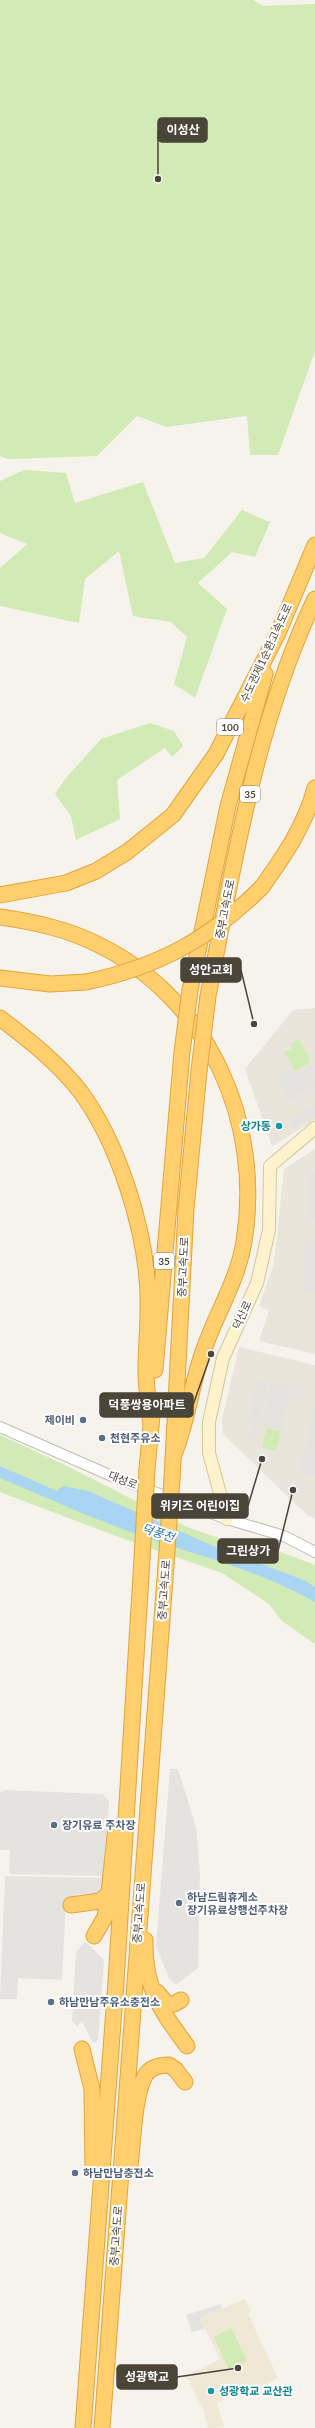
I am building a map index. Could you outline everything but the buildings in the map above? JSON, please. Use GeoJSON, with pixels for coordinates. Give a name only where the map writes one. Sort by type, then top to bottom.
{"type":"FeatureCollection","features":[{"type":"Feature","properties":{"kind":"highway","name":"수도권제1순환고속도로"},"geometry":{"type":"LineString","coordinates":[[0,895],[59,884],[96,871],[127,852],[173,815],[216,754],[278,633],[315,545]]}},
{"type":"Feature","properties":{"kind":"highway","name":"중부고속도로"},"geometry":{"type":"LineString","coordinates":[[102,2428],[172,1478],[186,1209],[199,1071],[208,996],[234,864],[271,716],[293,652],[315,599]]}},
{"type":"Feature","properties":{"kind":"highway","name":"중부고속도로"},"geometry":{"type":"LineString","coordinates":[[83,2428],[100,2203],[147,1469],[182,1052],[190,990],[228,806],[278,633]]}},
{"type":"Feature","properties":{"kind":"highway"},"geometry":{"type":"LineString","coordinates":[[0,978],[50,984],[86,982],[119,975],[179,951],[237,911],[262,887],[285,855],[302,824],[315,788]]}},
{"type":"Feature","properties":{"kind":"highway"},"geometry":{"type":"LineString","coordinates":[[0,917],[62,930],[99,945],[151,980],[196,1028],[212,1051],[233,1098],[242,1130],[249,1184],[243,1244],[236,1275],[201,1358],[183,1432],[173,1457]]}},
{"type":"Feature","properties":{"kind":"highway"},"geometry":{"type":"LineString","coordinates":[[0,1018],[38,1046],[80,1091],[103,1130],[123,1175],[135,1214],[148,1294],[146,1373],[151,1425]]}},
{"type":"Feature","properties":{"kind":"highway"},"geometry":{"type":"LineString","coordinates":[[94,1936],[106,1917],[122,1774],[131,1730]]}},
{"type":"Feature","properties":{"kind":"highway"},"geometry":{"type":"LineString","coordinates":[[71,1905],[100,1901],[108,1893]]}},
{"type":"Feature","properties":{"kind":"highway"},"geometry":{"type":"LineString","coordinates":[[140,1900],[146,1927],[145,1954],[149,1983],[157,2001],[187,2046]]}},
{"type":"Feature","properties":{"kind":"highway"},"geometry":{"type":"LineString","coordinates":[[145,1954],[157,1992],[163,2001],[174,2004],[181,2000]]}},
{"type":"Feature","properties":{"kind":"highway"},"geometry":{"type":"LineString","coordinates":[[82,2049],[92,2089],[92,2191],[100,2203]]}},
{"type":"Feature","properties":{"kind":"highway"},"geometry":{"type":"LineString","coordinates":[[118,2204],[127,2192],[139,2094],[146,2076],[153,2068],[170,2065],[185,2082]]}},
{"type":"Feature","properties":{"kind":"main road","name":"덕산로"},"geometry":{"type":"LineString","coordinates":[[227,1519],[209,1453],[209,1422],[215,1392],[223,1358],[257,1283],[268,1230],[270,1166],[315,1128]]}},
{"type":"Feature","properties":{"kind":"street","name":"대성로"},"geometry":{"type":"LineString","coordinates":[[0,1427],[96,1470],[227,1519],[284,1536],[315,1552]]}},
{"type":"Feature","properties":{"kind":"shaded area"},"geometry":{"type":"Polygon","coordinates":[[[315,1008],[315,1120],[272,1146],[245,1069],[293,1010],[315,1008]]]}},
{"type":"Feature","properties":{"kind":"shaded area"},"geometry":{"type":"Polygon","coordinates":[[[313,1064],[315,1085],[289,1100],[276,1077],[290,1069],[294,1075],[313,1064]]]}},
{"type":"Feature","properties":{"kind":"shaded area"},"geometry":{"type":"Polygon","coordinates":[[[315,1105],[315,1117],[294,1129],[289,1120],[315,1105]]]}},
{"type":"Feature","properties":{"kind":"shaded area"},"geometry":{"type":"Polygon","coordinates":[[[315,1149],[315,1354],[259,1341],[269,1311],[259,1306],[274,1263],[284,1169],[315,1149]]]}},
{"type":"Feature","properties":{"kind":"shaded area"},"geometry":{"type":"Polygon","coordinates":[[[309,1174],[315,1174],[315,1218],[309,1218],[309,1174]]]}},
{"type":"Feature","properties":{"kind":"shaded area"},"geometry":{"type":"Polygon","coordinates":[[[304,1240],[315,1240],[315,1294],[303,1294],[304,1240]]]}},
{"type":"Feature","properties":{"kind":"shaded area"},"geometry":{"type":"Polygon","coordinates":[[[239,1347],[315,1365],[315,1518],[308,1516],[223,1434],[222,1419],[239,1347]]]}},
{"type":"Feature","properties":{"kind":"shaded area"},"geometry":{"type":"Polygon","coordinates":[[[258,1378],[269,1381],[255,1441],[249,1440],[253,1423],[248,1422],[258,1378]]]}},
{"type":"Feature","properties":{"kind":"shaded area"},"geometry":{"type":"Polygon","coordinates":[[[271,1383],[291,1387],[281,1430],[262,1425],[271,1383]]]}},
{"type":"Feature","properties":{"kind":"shaded area"},"geometry":{"type":"Polygon","coordinates":[[[315,1407],[315,1476],[299,1472],[315,1407]]]}},
{"type":"Feature","properties":{"kind":"shaded area","name":"장기유료 주차장"},"geometry":{"type":"Polygon","coordinates":[[[170,1769],[178,1769],[196,1827],[200,1874],[198,1968],[176,1985],[169,1978],[156,1946],[170,1769]]]}},
{"type":"Feature","properties":{"kind":"shaded area","name":"장기유료 주차장"},"geometry":{"type":"Polygon","coordinates":[[[5,1790],[103,1794],[109,1801],[105,1876],[9,1874],[10,1850],[0,1850],[0,1793],[5,1790]]]}},
{"type":"Feature","properties":{"kind":"shaded area"},"geometry":{"type":"Polygon","coordinates":[[[5,1876],[105,1878],[105,1885],[95,1894],[79,1894],[66,1901],[62,1980],[18,1978],[17,1999],[0,1999],[5,1876]]]}},
{"type":"Feature","properties":{"kind":"shaded area"},"geometry":{"type":"Polygon","coordinates":[[[85,1941],[104,1960],[98,2040],[93,2043],[82,2021],[77,2026],[72,2021],[76,1953],[85,1941]]]}},
{"type":"Feature","properties":{"kind":"shaded area"},"geometry":{"type":"Polygon","coordinates":[[[245,2299],[251,2312],[248,2314],[278,2378],[260,2387],[258,2383],[217,2403],[224,2427],[208,2428],[203,2409],[186,2376],[220,2359],[200,2318],[245,2299]]]}},
{"type":"Feature","properties":{"kind":"shaded area"},"geometry":{"type":"Polygon","coordinates":[[[221,2304],[222,2308],[200,2318],[205,2329],[192,2332],[186,2315],[221,2304]]]}},
{"type":"Feature","properties":{"kind":"green space"},"geometry":{"type":"Polygon","coordinates":[[[0,0],[253,0],[263,6],[315,4],[315,351],[278,455],[250,455],[247,416],[166,427],[137,416],[97,456],[8,459],[0,456],[0,0]]]}},
{"type":"Feature","properties":{"kind":"green space"},"geometry":{"type":"Polygon","coordinates":[[[24,470],[66,473],[75,503],[143,482],[175,563],[204,558],[242,510],[270,522],[255,557],[232,552],[198,583],[227,609],[195,698],[174,684],[187,637],[171,622],[133,616],[119,551],[85,579],[79,623],[0,606],[0,568],[27,544],[0,533],[0,481],[24,470]]]}},
{"type":"Feature","properties":{"kind":"green space"},"geometry":{"type":"Polygon","coordinates":[[[150,723],[174,731],[183,746],[172,757],[165,748],[117,780],[120,819],[76,840],[71,816],[55,794],[65,779],[101,739],[150,723]]]}},
{"type":"Feature","properties":{"kind":"green space"},"geometry":{"type":"Polygon","coordinates":[[[299,1039],[311,1062],[295,1071],[285,1052],[292,1048],[290,1044],[299,1039]]]}},
{"type":"Feature","properties":{"kind":"green space"},"geometry":{"type":"Polygon","coordinates":[[[266,1428],[281,1431],[276,1451],[262,1448],[266,1428]]]}},
{"type":"Feature","properties":{"kind":"green space"},"geometry":{"type":"Polygon","coordinates":[[[0,1435],[63,1464],[187,1527],[254,1550],[278,1551],[315,1565],[315,1644],[282,1621],[269,1604],[222,1573],[124,1539],[0,1492],[0,1435]]]}},
{"type":"Feature","properties":{"kind":"green space"},"geometry":{"type":"Polygon","coordinates":[[[231,2328],[247,2361],[229,2370],[214,2337],[231,2328]]]}},
{"type":"Feature","properties":{"kind":"water","name":"덕풍천"},"geometry":{"type":"Polygon","coordinates":[[[0,1466],[57,1491],[63,1486],[88,1491],[211,1545],[304,1580],[315,1587],[315,1602],[268,1579],[120,1528],[0,1478],[0,1466]]]}},
{"type":"Feature","properties":{"kind":"place","name":"이성산"},"geometry":{"type":"Point","coordinates":[158,179]}},
{"type":"Feature","properties":{"kind":"place","name":"성안교회"},"geometry":{"type":"Point","coordinates":[254,1024]}},
{"type":"Feature","properties":{"kind":"place","name":"상가동"},"geometry":{"type":"Point","coordinates":[279,1126]}},
{"type":"Feature","properties":{"kind":"place","name":"덕풍쌍용아파트"},"geometry":{"type":"Point","coordinates":[211,1354]}},
{"type":"Feature","properties":{"kind":"place","name":"제이비"},"geometry":{"type":"Point","coordinates":[83,1420]}},
{"type":"Feature","properties":{"kind":"place","name":"천현주유소"},"geometry":{"type":"Point","coordinates":[102,1438]}},
{"type":"Feature","properties":{"kind":"place","name":"위키즈 어린이집"},"geometry":{"type":"Point","coordinates":[262,1459]}},
{"type":"Feature","properties":{"kind":"place","name":"그린상가"},"geometry":{"type":"Point","coordinates":[293,1490]}},
{"type":"Feature","properties":{"kind":"place","name":"장기유료 주차장"},"geometry":{"type":"Point","coordinates":[54,1825]}},
{"type":"Feature","properties":{"kind":"place","name":"하남드림휴게소 장기유료상행선주차장"},"geometry":{"type":"Point","coordinates":[179,1903]}},
{"type":"Feature","properties":{"kind":"place","name":"하남만남주유소충전소"},"geometry":{"type":"Point","coordinates":[51,2002]}},
{"type":"Feature","properties":{"kind":"place","name":"하남만남충전소"},"geometry":{"type":"Point","coordinates":[75,2173]}},
{"type":"Feature","properties":{"kind":"place","name":"성광학교"},"geometry":{"type":"Point","coordinates":[238,2368]}},
{"type":"Feature","properties":{"kind":"place","name":"성광학교 교산관"},"geometry":{"type":"Point","coordinates":[211,2391]}}]}
